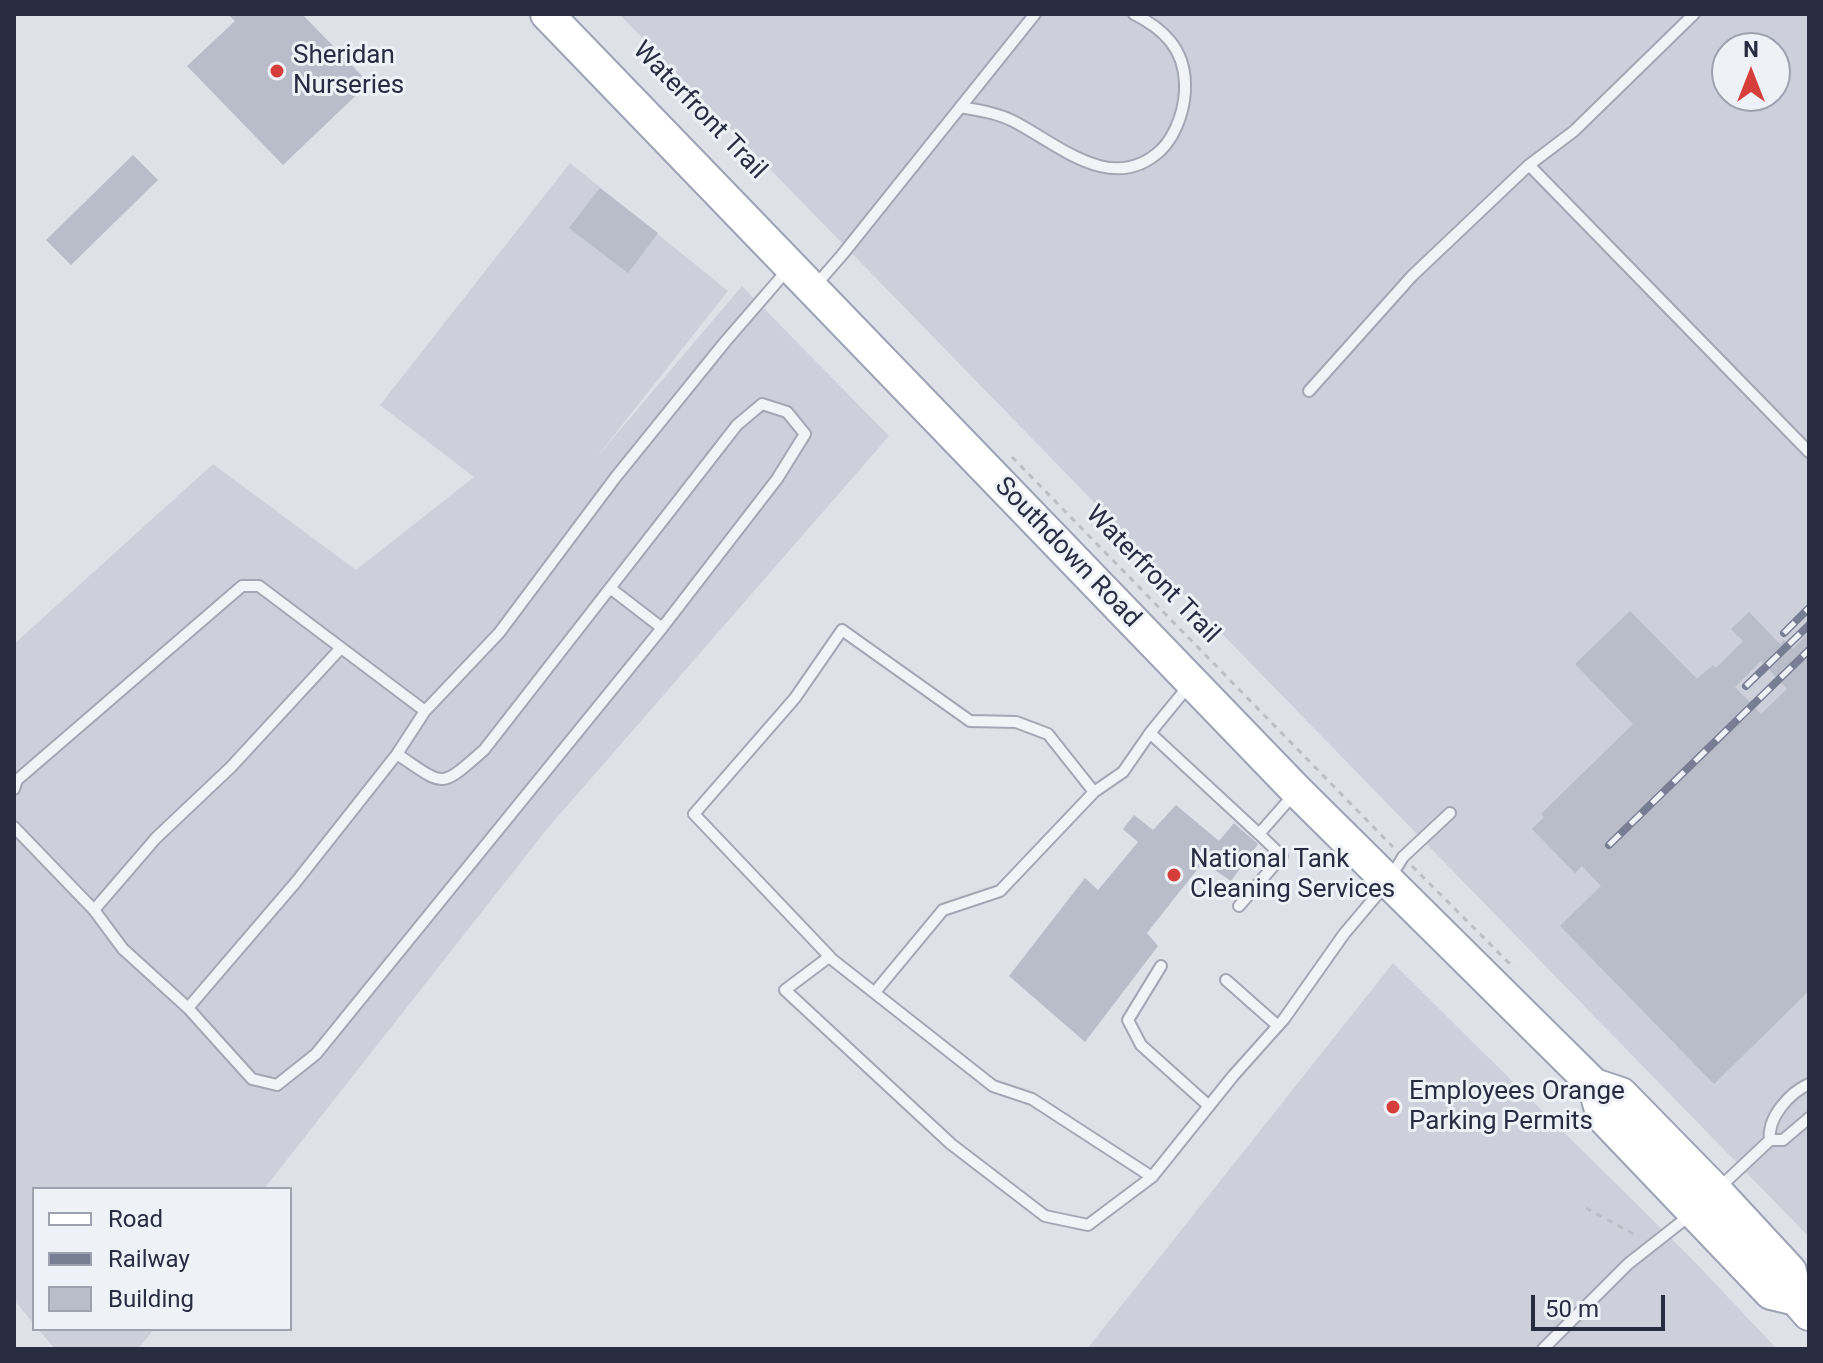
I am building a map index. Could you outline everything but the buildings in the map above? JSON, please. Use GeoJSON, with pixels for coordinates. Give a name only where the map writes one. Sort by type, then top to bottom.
{"type":"FeatureCollection","features":[{"type":"Feature","properties":{"kind":"main road","name":"Southdown Road"},"geometry":{"type":"LineString","coordinates":[[547,14],[1297,791],[1395,870],[1594,1085],[1603,1117],[1790,1271],[1802,1307]]}},
{"type":"Feature","properties":{"kind":"lane"},"geometry":{"type":"LineString","coordinates":[[188,1008],[296,882],[397,754],[425,711],[499,633],[615,478],[725,342],[801,278],[842,255],[1035,14]]}},
{"type":"Feature","properties":{"kind":"lane"},"geometry":{"type":"LineString","coordinates":[[960,107],[987,111],[1012,120],[1080,160],[1123,168],[1141,166],[1168,143],[1177,125],[1186,88],[1181,55],[1171,41],[1134,14]]}},
{"type":"Feature","properties":{"kind":"lane"},"geometry":{"type":"LineString","coordinates":[[1309,391],[1405,284],[1529,165],[1574,131],[1694,14]]}},
{"type":"Feature","properties":{"kind":"lane"},"geometry":{"type":"LineString","coordinates":[[1529,165],[1809,452]]}},
{"type":"Feature","properties":{"kind":"lane"},"geometry":{"type":"LineString","coordinates":[[14,827],[94,910],[123,949],[188,1008],[252,1079],[277,1085],[316,1054],[662,628],[777,479],[805,434],[787,412],[762,404],[737,425],[484,750],[451,779],[435,780],[397,754]]}},
{"type":"Feature","properties":{"kind":"lane"},"geometry":{"type":"LineString","coordinates":[[14,789],[17,780],[242,586],[259,586],[425,711]]}},
{"type":"Feature","properties":{"kind":"lane"},"geometry":{"type":"LineString","coordinates":[[610,588],[662,628]]}},
{"type":"Feature","properties":{"kind":"lane"},"geometry":{"type":"LineString","coordinates":[[1094,792],[1048,734],[1016,722],[970,721],[842,630],[795,698],[694,814],[830,957],[993,1086],[1032,1099],[1152,1177]]}},
{"type":"Feature","properties":{"kind":"lane"},"geometry":{"type":"LineString","coordinates":[[94,910],[156,838],[231,767],[340,649]]}},
{"type":"Feature","properties":{"kind":"lane"},"geometry":{"type":"LineString","coordinates":[[875,992],[943,910],[1000,891],[1094,792],[1123,772],[1191,682]]}},
{"type":"Feature","properties":{"kind":"lane"},"geometry":{"type":"LineString","coordinates":[[1150,733],[1282,856],[1239,906]]}},
{"type":"Feature","properties":{"kind":"lane"},"geometry":{"type":"LineString","coordinates":[[1259,834],[1297,791]]}},
{"type":"Feature","properties":{"kind":"lane"},"geometry":{"type":"LineString","coordinates":[[830,957],[785,990],[951,1144],[1045,1216],[1088,1225],[1152,1177],[1278,1026],[1395,870],[1450,813]]}},
{"type":"Feature","properties":{"kind":"lane"},"geometry":{"type":"LineString","coordinates":[[1161,966],[1128,1020],[1141,1045],[1209,1106]]}},
{"type":"Feature","properties":{"kind":"lane"},"geometry":{"type":"LineString","coordinates":[[1226,980],[1278,1026]]}},
{"type":"Feature","properties":{"kind":"lane"},"geometry":{"type":"LineString","coordinates":[[1543,1349],[1628,1264],[1706,1201],[1770,1140],[1770,1125],[1774,1117],[1800,1089],[1809,1084]]}},
{"type":"Feature","properties":{"kind":"lane"},"geometry":{"type":"LineString","coordinates":[[1770,1140],[1779,1141],[1788,1137],[1809,1118]]}},
{"type":"Feature","properties":{"kind":"path","name":"Waterfront Trail"},"geometry":{"type":"LineString","coordinates":[[1007,452],[1395,870],[1516,970]]}},
{"type":"Feature","properties":{"kind":"path"},"geometry":{"type":"LineString","coordinates":[[1586,1208],[1653,1245]]}},
{"type":"Feature","properties":{"kind":"shaded area"},"geometry":{"type":"Polygon","coordinates":[[[619,14],[1809,14],[1809,1237],[619,14]]]}},
{"type":"Feature","properties":{"kind":"shaded area"},"geometry":{"type":"Polygon","coordinates":[[[570,163],[728,291],[596,458],[742,286],[889,436],[547,829],[266,1187],[32,1187],[32,1322],[14,1300],[14,644],[213,464],[356,570],[474,477],[380,405],[570,163]]]}},
{"type":"Feature","properties":{"kind":"shaded area","name":"Employees Orange Parking Permits"},"geometry":{"type":"Polygon","coordinates":[[[1393,963],[1692,1259],[1777,1349],[1087,1349],[1393,963]]]}},
{"type":"Feature","properties":{"kind":"shaded area"},"geometry":{"type":"Polygon","coordinates":[[[40,1331],[152,1331],[138,1349],[55,1349],[40,1331]]]}},
{"type":"Feature","properties":{"kind":"railway"},"geometry":{"type":"LineString","coordinates":[[1784,633],[1809,608]]}},
{"type":"Feature","properties":{"kind":"railway"},"geometry":{"type":"LineString","coordinates":[[1746,686],[1809,625]]}},
{"type":"Feature","properties":{"kind":"railway"},"geometry":{"type":"LineString","coordinates":[[1609,845],[1809,650]]}},
{"type":"Feature","properties":{"kind":"place","name":"Sheridan Nurseries"},"geometry":{"type":"Point","coordinates":[277,71]}},
{"type":"Feature","properties":{"kind":"place","name":"National Tank Cleaning Services"},"geometry":{"type":"Point","coordinates":[1174,875]}},
{"type":"Feature","properties":{"kind":"place","name":"Employees Orange Parking Permits"},"geometry":{"type":"Point","coordinates":[1393,1107]}}]}
